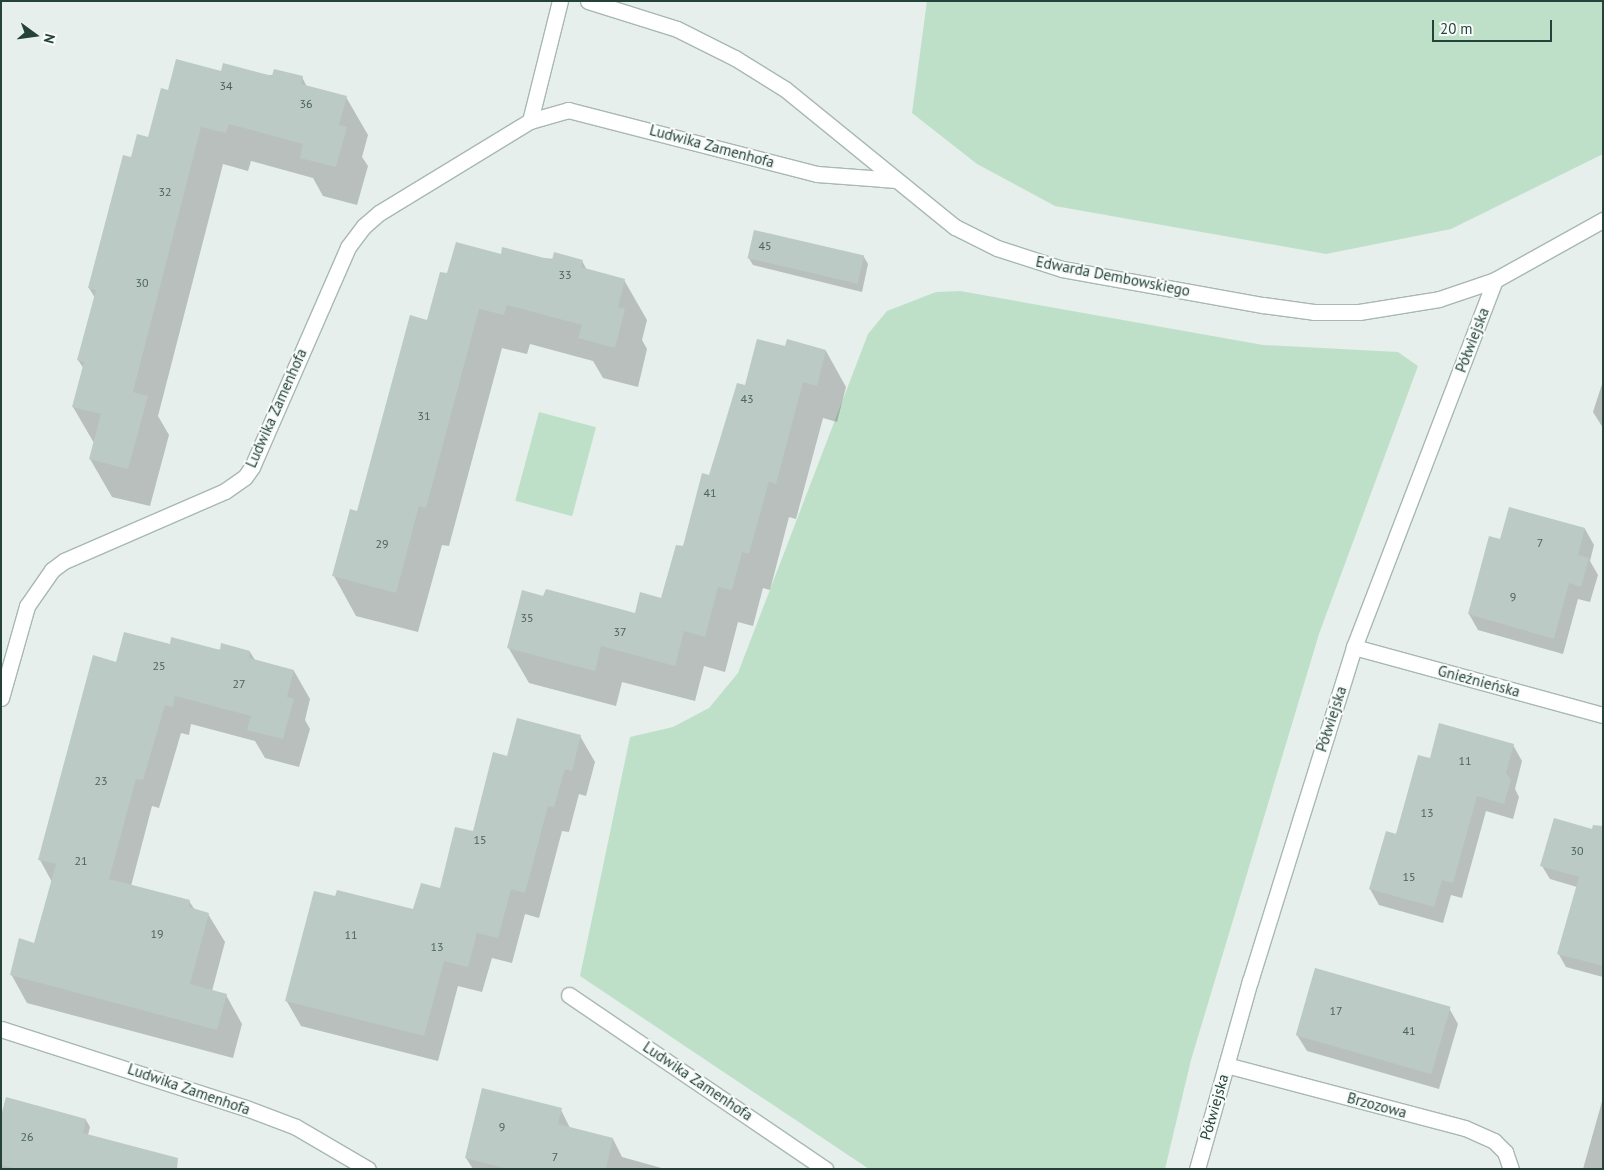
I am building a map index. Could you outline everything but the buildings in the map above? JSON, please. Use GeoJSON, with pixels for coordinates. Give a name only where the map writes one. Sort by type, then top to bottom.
{"type":"FeatureCollection","features":[{"type":"Feature","properties":{"kind":"street"},"geometry":{"type":"LineString","coordinates":[[530,121],[560,1]]}},
{"type":"Feature","properties":{"kind":"street","name":"Edwarda Dembowskiego"},"geometry":{"type":"LineString","coordinates":[[588,1],[677,29],[735,58],[785,89],[955,227],[1022,257],[1062,269],[1263,305],[1314,312],[1359,312],[1439,299],[1495,280],[1603,220]]}},
{"type":"Feature","properties":{"kind":"street","name":"Ludwika Zamenhofa"},"geometry":{"type":"LineString","coordinates":[[1,698],[27,606],[52,570],[64,561],[225,490],[245,477],[252,467],[348,247],[364,226],[379,213],[530,121],[568,110],[818,174],[896,180]]}},
{"type":"Feature","properties":{"kind":"street","name":"Półwiejska"},"geometry":{"type":"LineString","coordinates":[[1197,1169],[1289,851],[1354,647],[1495,280]]}},
{"type":"Feature","properties":{"kind":"street","name":"Gnieźnieńska"},"geometry":{"type":"LineString","coordinates":[[1354,647],[1603,715]]}},
{"type":"Feature","properties":{"kind":"street","name":"Ludwika Zamenhofa"},"geometry":{"type":"LineString","coordinates":[[569,995],[825,1169]]}},
{"type":"Feature","properties":{"kind":"street","name":"Ludwika Zamenhofa"},"geometry":{"type":"LineString","coordinates":[[1,1029],[254,1112],[320,1139],[368,1169]]}},
{"type":"Feature","properties":{"kind":"street","name":"Brzozowa"},"geometry":{"type":"LineString","coordinates":[[1226,1065],[1466,1128],[1494,1141],[1505,1152],[1511,1169]]}},
{"type":"Feature","properties":{"kind":"green space"},"geometry":{"type":"Polygon","coordinates":[[[927,1],[1603,1],[1603,154],[1451,229],[1326,254],[1055,206],[977,164],[912,113],[927,1]]]}},
{"type":"Feature","properties":{"kind":"green space"},"geometry":{"type":"Polygon","coordinates":[[[960,291],[1263,345],[1398,352],[1418,366],[1319,634],[1191,1060],[1165,1169],[869,1169],[580,976],[630,737],[673,727],[709,708],[738,673],[868,334],[887,311],[936,292],[960,291]]]}},
{"type":"Feature","properties":{"kind":"green space"},"geometry":{"type":"Polygon","coordinates":[[[539,412],[596,427],[572,516],[515,501],[539,412]]]}}]}
